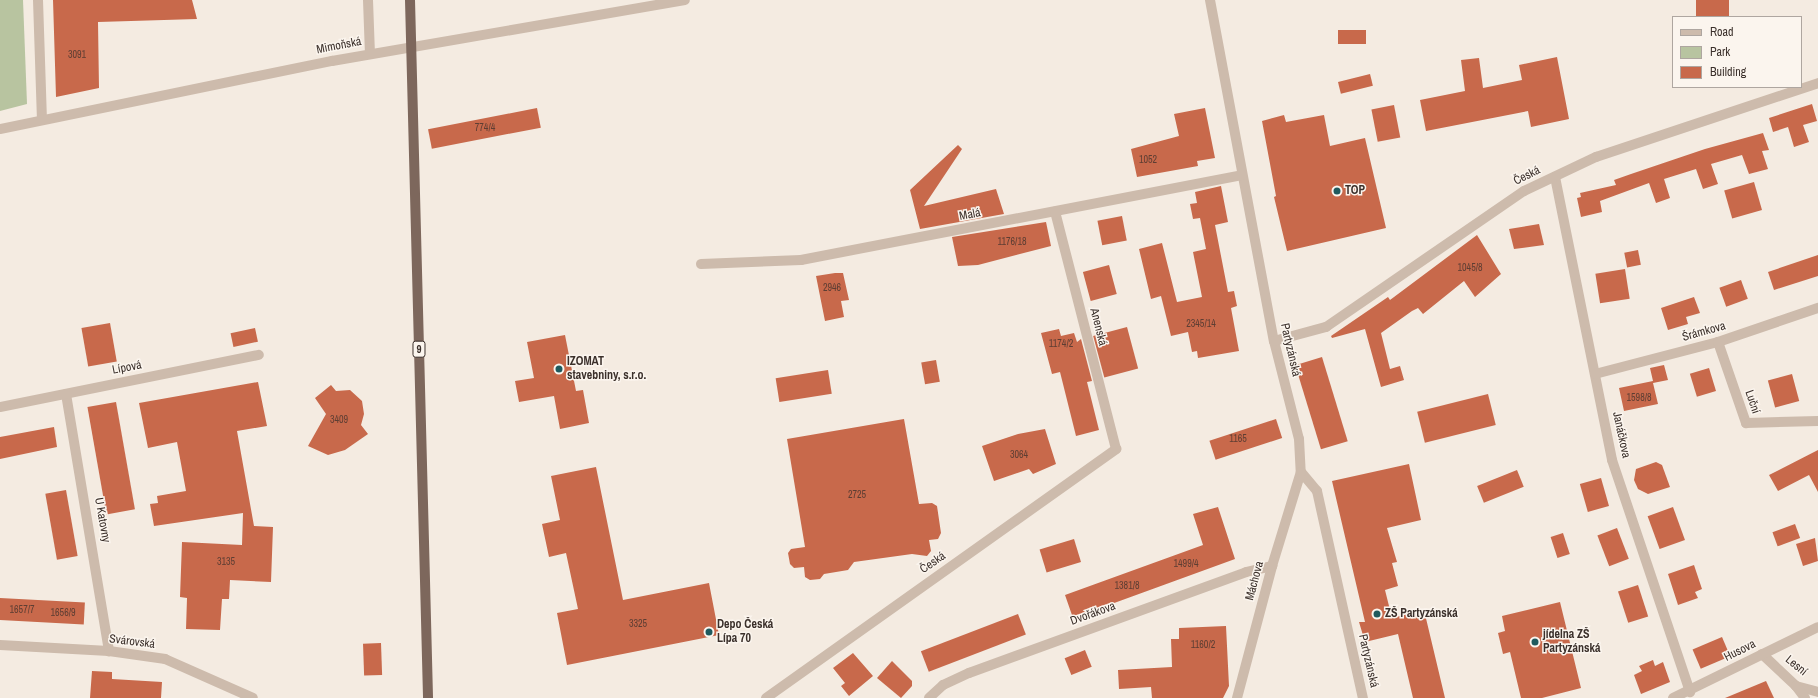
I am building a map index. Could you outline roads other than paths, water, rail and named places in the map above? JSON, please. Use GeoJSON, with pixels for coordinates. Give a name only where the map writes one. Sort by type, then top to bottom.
{"type":"FeatureCollection","features":[{"type":"Feature","properties":{"kind":"main road","name":"9"},"geometry":{"type":"LineString","coordinates":[[410,0],[428,698]]}},
{"type":"Feature","properties":{"kind":"street"},"geometry":{"type":"LineString","coordinates":[[38,0],[42,120]]}},
{"type":"Feature","properties":{"kind":"street"},"geometry":{"type":"LineString","coordinates":[[368,0],[370,54]]}},
{"type":"Feature","properties":{"kind":"street","name":"Mimoňská"},"geometry":{"type":"LineString","coordinates":[[0,129],[370,54],[685,0]]}},
{"type":"Feature","properties":{"kind":"street","name":"Partyzánská"},"geometry":{"type":"LineString","coordinates":[[1210,0],[1274,341],[1299,439],[1301,472],[1317,491],[1363,698]]}},
{"type":"Feature","properties":{"kind":"street","name":"Česká"},"geometry":{"type":"LineString","coordinates":[[1274,341],[1326,327],[1524,191],[1596,157],[1818,83]]}},
{"type":"Feature","properties":{"kind":"street","name":"Malá"},"geometry":{"type":"LineString","coordinates":[[701,264],[801,260],[1055,212],[1242,174]]}},
{"type":"Feature","properties":{"kind":"street","name":"Janáčkova"},"geometry":{"type":"LineString","coordinates":[[1555,177],[1612,460],[1690,692]]}},
{"type":"Feature","properties":{"kind":"street","name":"Anenská"},"geometry":{"type":"LineString","coordinates":[[1055,212],[1116,449]]}},
{"type":"Feature","properties":{"kind":"street","name":"Šrámkova"},"geometry":{"type":"LineString","coordinates":[[1595,374],[1718,342],[1818,308]]}},
{"type":"Feature","properties":{"kind":"street","name":"Luční"},"geometry":{"type":"LineString","coordinates":[[1718,342],[1746,423],[1818,421]]}},
{"type":"Feature","properties":{"kind":"street","name":"Lípová"},"geometry":{"type":"LineString","coordinates":[[0,407],[259,355]]}},
{"type":"Feature","properties":{"kind":"street","name":"U Katovny"},"geometry":{"type":"LineString","coordinates":[[66,394],[109,651]]}},
{"type":"Feature","properties":{"kind":"street","name":"Česká"},"geometry":{"type":"LineString","coordinates":[[766,698],[1116,449]]}},
{"type":"Feature","properties":{"kind":"street","name":"Máchova"},"geometry":{"type":"LineString","coordinates":[[1237,698],[1272,566],[1301,472]]}},
{"type":"Feature","properties":{"kind":"street","name":"Dvořákova"},"geometry":{"type":"LineString","coordinates":[[929,698],[943,685],[969,673],[1246,572],[1272,566]]}},
{"type":"Feature","properties":{"kind":"street","name":"Husova"},"geometry":{"type":"LineString","coordinates":[[1673,698],[1690,692],[1762,654],[1818,627]]}},
{"type":"Feature","properties":{"kind":"street","name":"Svárovská"},"geometry":{"type":"LineString","coordinates":[[0,645],[109,651],[165,659],[253,698]]}},
{"type":"Feature","properties":{"kind":"street","name":"Lesní"},"geometry":{"type":"LineString","coordinates":[[1762,654],[1796,686],[1818,692]]}},
{"type":"Feature","properties":{"kind":"street"},"geometry":{"type":"LineString","coordinates":[[1796,686],[1805,698]]}},
{"type":"Feature","properties":{"kind":"place","name":"TOP"},"geometry":{"type":"Point","coordinates":[1337,191]}},
{"type":"Feature","properties":{"kind":"place","name":"IZOMAT stavebniny, s.r.o."},"geometry":{"type":"Point","coordinates":[559,369]}},
{"type":"Feature","properties":{"kind":"place","name":"ZŠ Partyzánská"},"geometry":{"type":"Point","coordinates":[1377,614]}},
{"type":"Feature","properties":{"kind":"place","name":"Depo Česká Lípa 70"},"geometry":{"type":"Point","coordinates":[709,632]}},
{"type":"Feature","properties":{"kind":"place","name":"jídelna ZŠ Partyzánská"},"geometry":{"type":"Point","coordinates":[1535,642]}}]}
